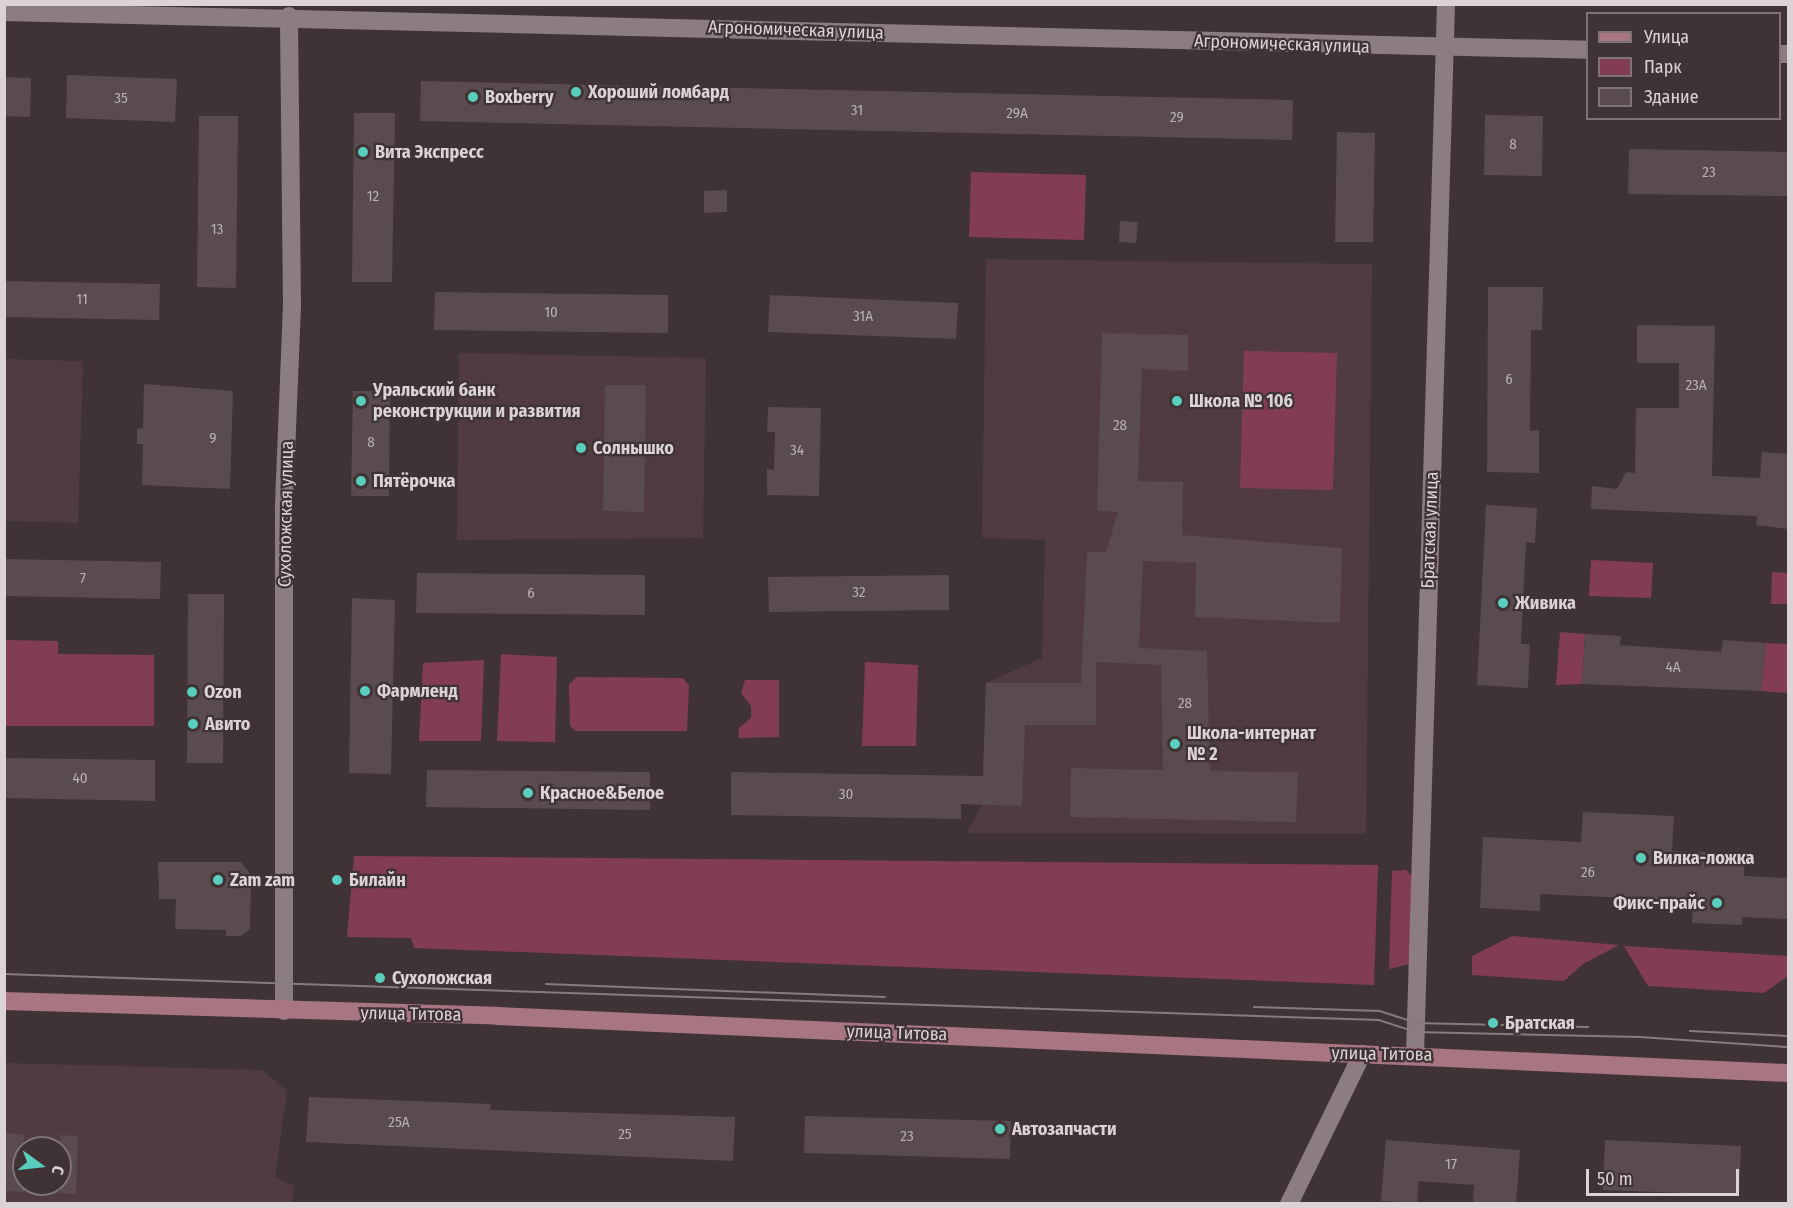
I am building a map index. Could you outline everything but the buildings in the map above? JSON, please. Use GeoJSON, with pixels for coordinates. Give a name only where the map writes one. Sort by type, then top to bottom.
{"type":"FeatureCollection","features":[{"type":"Feature","properties":{"kind":"main road","name":"улица Титова"},"geometry":{"type":"LineString","coordinates":[[4,1000],[284,1011],[496,1016],[1788,1073]]}},
{"type":"Feature","properties":{"kind":"street","name":"Братская улица"},"geometry":{"type":"LineString","coordinates":[[1416,1055],[1443,46],[1446,4]]}},
{"type":"Feature","properties":{"kind":"street","name":"Агрономическая улица"},"geometry":{"type":"LineString","coordinates":[[4,12],[289,16],[1586,50]]}},
{"type":"Feature","properties":{"kind":"street","name":"Сухоложская улица"},"geometry":{"type":"LineString","coordinates":[[284,1011],[284,504],[292,306],[289,16]]}},
{"type":"Feature","properties":{"kind":"street"},"geometry":{"type":"LineString","coordinates":[[1288,1203],[1362,1054]]}},
{"type":"Feature","properties":{"kind":"shaded area","name":"Школа № 106"},"geometry":{"type":"Polygon","coordinates":[[[986,259],[1372,264],[1366,834],[966,833],[982,805],[986,683],[1042,658],[1045,540],[982,538],[986,259]]]}},
{"type":"Feature","properties":{"kind":"shaded area","name":"Солнышко"},"geometry":{"type":"Polygon","coordinates":[[[459,353],[706,358],[703,538],[457,540],[459,353]]]}},
{"type":"Feature","properties":{"kind":"shaded area"},"geometry":{"type":"Polygon","coordinates":[[[5,359],[83,361],[78,523],[5,521],[5,359]]]}},
{"type":"Feature","properties":{"kind":"shaded area"},"geometry":{"type":"Polygon","coordinates":[[[5,1063],[262,1070],[287,1091],[275,1177],[294,1186],[293,1203],[5,1204],[5,1063]]]}},
{"type":"Feature","properties":{"kind":"green space"},"geometry":{"type":"Polygon","coordinates":[[[971,172],[1086,175],[1084,240],[969,237],[971,172]]]}},
{"type":"Feature","properties":{"kind":"green space"},"geometry":{"type":"Polygon","coordinates":[[[1244,351],[1337,353],[1333,490],[1240,488],[1244,351]]]}},
{"type":"Feature","properties":{"kind":"green space"},"geometry":{"type":"Polygon","coordinates":[[[1591,560],[1653,563],[1651,598],[1589,596],[1591,560]]]}},
{"type":"Feature","properties":{"kind":"green space"},"geometry":{"type":"Polygon","coordinates":[[[1772,572],[1788,573],[1788,604],[1771,604],[1772,572]]]}},
{"type":"Feature","properties":{"kind":"green space"},"geometry":{"type":"Polygon","coordinates":[[[1560,632],[1585,634],[1582,684],[1556,685],[1560,632]]]}},
{"type":"Feature","properties":{"kind":"green space"},"geometry":{"type":"Polygon","coordinates":[[[5,640],[58,641],[58,654],[154,655],[154,726],[5,726],[5,640]]]}},
{"type":"Feature","properties":{"kind":"green space"},"geometry":{"type":"Polygon","coordinates":[[[1766,643],[1788,644],[1788,693],[1761,691],[1766,643]]]}},
{"type":"Feature","properties":{"kind":"green space"},"geometry":{"type":"Polygon","coordinates":[[[501,654],[557,657],[555,742],[497,741],[501,654]]]}},
{"type":"Feature","properties":{"kind":"green space"},"geometry":{"type":"Polygon","coordinates":[[[484,660],[481,741],[419,741],[423,663],[484,660]]]}},
{"type":"Feature","properties":{"kind":"green space"},"geometry":{"type":"Polygon","coordinates":[[[865,662],[918,665],[916,746],[862,746],[865,662]]]}},
{"type":"Feature","properties":{"kind":"green space"},"geometry":{"type":"Polygon","coordinates":[[[577,677],[683,678],[689,686],[687,731],[576,731],[570,726],[569,684],[577,677]]]}},
{"type":"Feature","properties":{"kind":"green space"},"geometry":{"type":"Polygon","coordinates":[[[745,680],[779,680],[779,737],[738,738],[739,728],[751,718],[751,706],[741,693],[745,680]]]}},
{"type":"Feature","properties":{"kind":"green space"},"geometry":{"type":"Polygon","coordinates":[[[354,856],[1378,865],[1374,985],[414,948],[411,938],[347,937],[354,856]]]}},
{"type":"Feature","properties":{"kind":"green space"},"geometry":{"type":"Polygon","coordinates":[[[1406,870],[1414,878],[1410,964],[1389,969],[1392,871],[1406,870]]]}},
{"type":"Feature","properties":{"kind":"green space"},"geometry":{"type":"Polygon","coordinates":[[[1512,936],[1619,945],[1583,964],[1564,981],[1472,975],[1472,956],[1512,936]]]}},
{"type":"Feature","properties":{"kind":"green space"},"geometry":{"type":"Polygon","coordinates":[[[1624,946],[1788,956],[1788,976],[1764,993],[1648,986],[1624,946]]]}},
{"type":"Feature","properties":{"kind":"tram line"},"geometry":{"type":"LineString","coordinates":[[4,974],[1379,1020],[1415,1032],[1640,1037],[1788,1047]]}},
{"type":"Feature","properties":{"kind":"tram line"},"geometry":{"type":"LineString","coordinates":[[546,984],[885,997]]}},
{"type":"Feature","properties":{"kind":"tram line"},"geometry":{"type":"LineString","coordinates":[[1254,1007],[1380,1011],[1416,1023],[1588,1027]]}},
{"type":"Feature","properties":{"kind":"tram line"},"geometry":{"type":"LineString","coordinates":[[1690,1031],[1788,1036]]}},
{"type":"Feature","properties":{"kind":"place","name":"Хороший ломбард"},"geometry":{"type":"Point","coordinates":[576,92]}},
{"type":"Feature","properties":{"kind":"place","name":"Boxberry"},"geometry":{"type":"Point","coordinates":[473,97]}},
{"type":"Feature","properties":{"kind":"place","name":"Вита Экспресс"},"geometry":{"type":"Point","coordinates":[363,152]}},
{"type":"Feature","properties":{"kind":"place","name":"Уральский банк реконструкции и развития"},"geometry":{"type":"Point","coordinates":[361,401]}},
{"type":"Feature","properties":{"kind":"place","name":"Школа № 106"},"geometry":{"type":"Point","coordinates":[1177,401]}},
{"type":"Feature","properties":{"kind":"place","name":"Солнышко"},"geometry":{"type":"Point","coordinates":[581,448]}},
{"type":"Feature","properties":{"kind":"place","name":"Пятёрочка"},"geometry":{"type":"Point","coordinates":[361,481]}},
{"type":"Feature","properties":{"kind":"place","name":"Живика"},"geometry":{"type":"Point","coordinates":[1503,603]}},
{"type":"Feature","properties":{"kind":"place","name":"Фармленд"},"geometry":{"type":"Point","coordinates":[365,691]}},
{"type":"Feature","properties":{"kind":"place","name":"Ozon"},"geometry":{"type":"Point","coordinates":[192,692]}},
{"type":"Feature","properties":{"kind":"place","name":"Авито"},"geometry":{"type":"Point","coordinates":[193,724]}},
{"type":"Feature","properties":{"kind":"place","name":"Школа-интернат № 2"},"geometry":{"type":"Point","coordinates":[1175,744]}},
{"type":"Feature","properties":{"kind":"place","name":"Красное&Белое"},"geometry":{"type":"Point","coordinates":[528,793]}},
{"type":"Feature","properties":{"kind":"place","name":"Вилка-ложка"},"geometry":{"type":"Point","coordinates":[1641,858]}},
{"type":"Feature","properties":{"kind":"place","name":"Zam zam"},"geometry":{"type":"Point","coordinates":[218,880]}},
{"type":"Feature","properties":{"kind":"place","name":"Билайн"},"geometry":{"type":"Point","coordinates":[337,880]}},
{"type":"Feature","properties":{"kind":"place","name":"Фикс-прайс"},"geometry":{"type":"Point","coordinates":[1717,903]}},
{"type":"Feature","properties":{"kind":"place","name":"Сухоложская"},"geometry":{"type":"Point","coordinates":[380,978]}},
{"type":"Feature","properties":{"kind":"place","name":"Братская"},"geometry":{"type":"Point","coordinates":[1493,1023]}},
{"type":"Feature","properties":{"kind":"place","name":"Автозапчасти"},"geometry":{"type":"Point","coordinates":[1000,1129]}}]}
